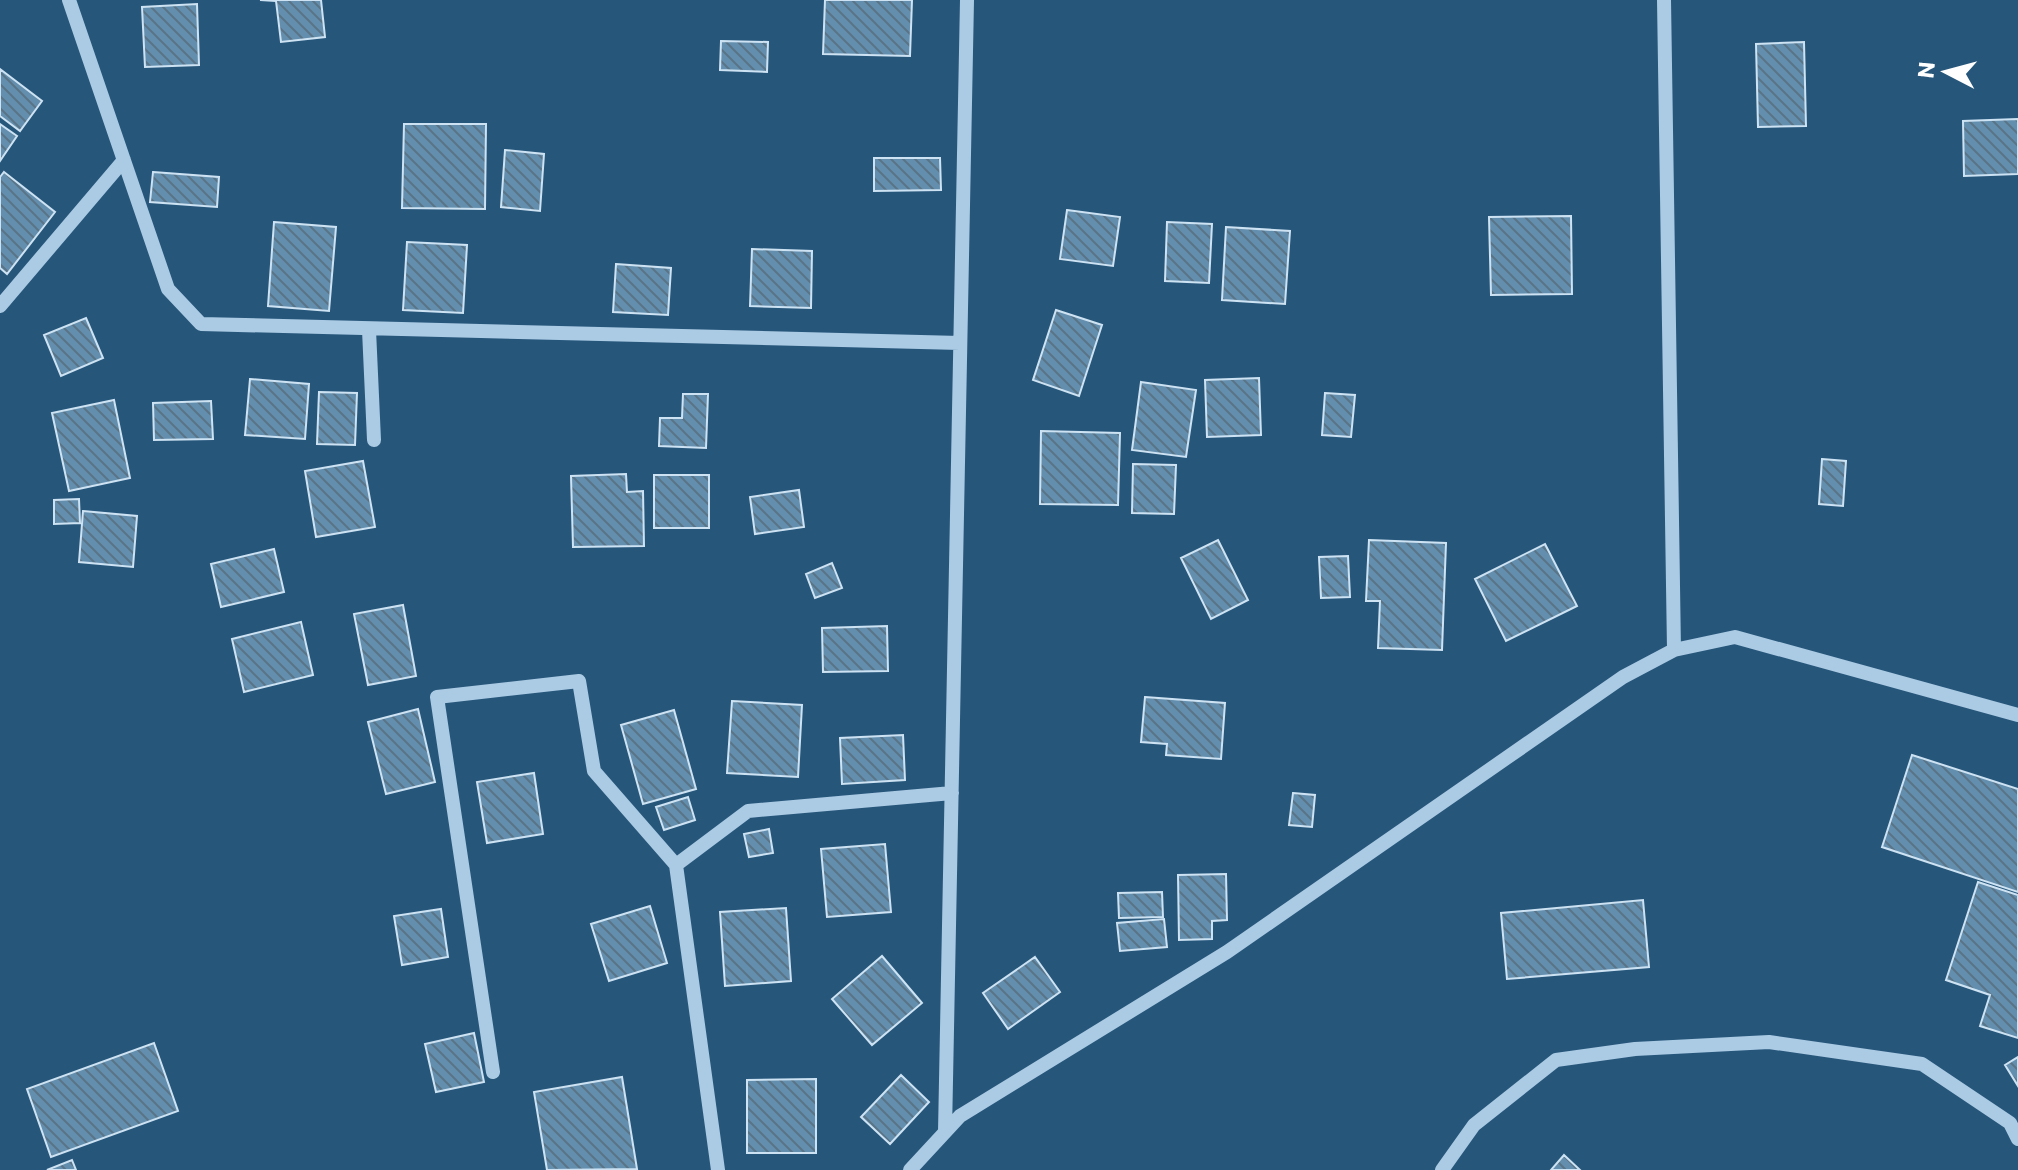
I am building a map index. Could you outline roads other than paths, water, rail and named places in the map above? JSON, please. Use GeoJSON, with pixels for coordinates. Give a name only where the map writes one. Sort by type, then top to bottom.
{"type":"FeatureCollection","features":[{"type":"Feature","properties":{"kind":"street"},"geometry":{"type":"LineString","coordinates":[[69,0],[168,289],[201,324],[960,343]]}},
{"type":"Feature","properties":{"kind":"street"},"geometry":{"type":"LineString","coordinates":[[945,1132],[967,0]]}},
{"type":"Feature","properties":{"kind":"street"},"geometry":{"type":"LineString","coordinates":[[1664,0],[1674,650]]}},
{"type":"Feature","properties":{"kind":"street"},"geometry":{"type":"LineString","coordinates":[[0,306],[124,160]]}},
{"type":"Feature","properties":{"kind":"street"},"geometry":{"type":"LineString","coordinates":[[369,330],[374,440]]}},
{"type":"Feature","properties":{"kind":"street"},"geometry":{"type":"LineString","coordinates":[[910,1170],[960,1116],[1227,952],[1623,677],[1674,650],[1735,637],[2018,715]]}},
{"type":"Feature","properties":{"kind":"street"},"geometry":{"type":"LineString","coordinates":[[493,1072],[437,697],[579,681],[594,771],[676,865],[718,1170]]}},
{"type":"Feature","properties":{"kind":"street"},"geometry":{"type":"LineString","coordinates":[[676,865],[748,811],[952,793]]}},
{"type":"Feature","properties":{"kind":"street"},"geometry":{"type":"LineString","coordinates":[[1442,1170],[1474,1125],[1556,1060],[1635,1049],[1769,1042],[1922,1064],[2010,1123],[2018,1139]]}}]}
